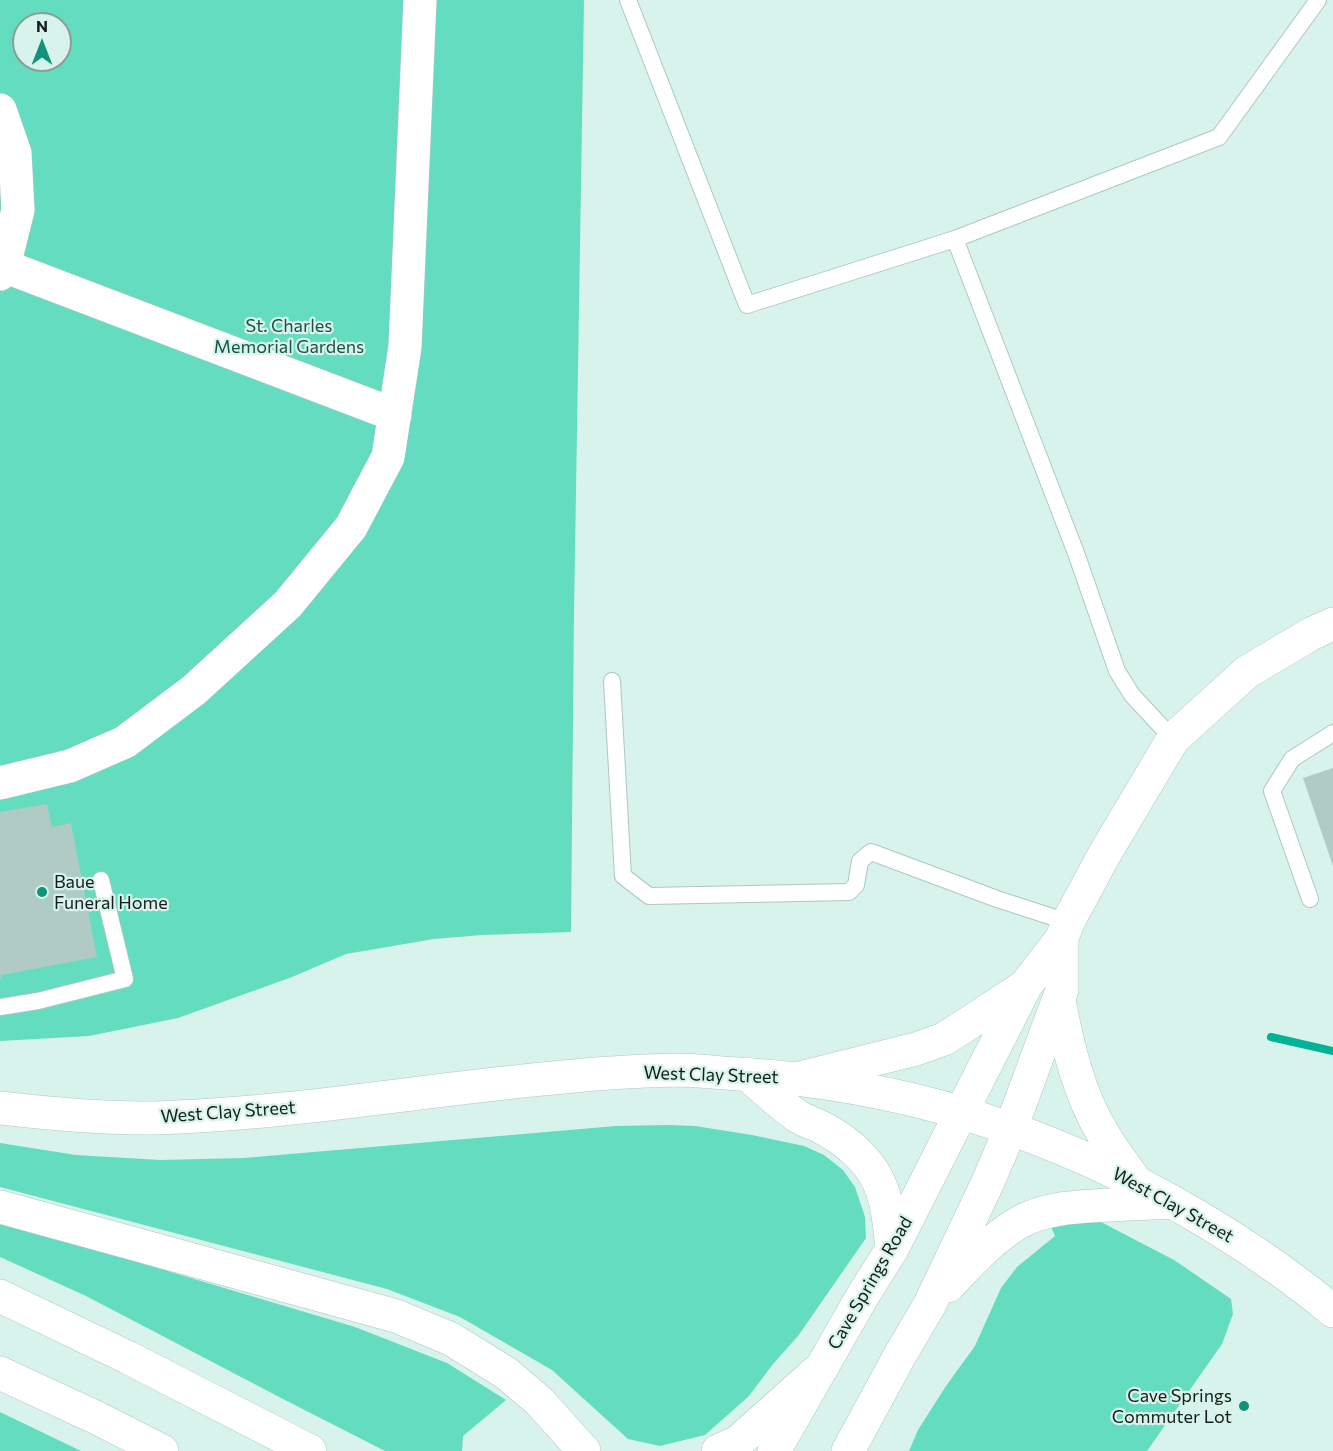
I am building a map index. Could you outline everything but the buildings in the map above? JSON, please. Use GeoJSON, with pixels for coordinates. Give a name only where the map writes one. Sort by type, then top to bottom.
{"type":"FeatureCollection","features":[{"type":"Feature","properties":{"kind":"main road"},"geometry":{"type":"LineString","coordinates":[[0,783],[70,766],[125,742],[194,690],[288,604],[351,527],[388,457],[405,347],[420,0]]}},
{"type":"Feature","properties":{"kind":"main road"},"geometry":{"type":"LineString","coordinates":[[0,110],[15,153],[18,210],[2,270],[395,415]]}},
{"type":"Feature","properties":{"kind":"main road"},"geometry":{"type":"LineString","coordinates":[[800,1078],[916,1049],[944,1039],[1026,985],[1065,930],[1104,855],[1173,739],[1247,672],[1311,634],[1333,624]]}},
{"type":"Feature","properties":{"kind":"main road"},"geometry":{"type":"LineString","coordinates":[[848,1451],[898,1357],[930,1304],[1011,1128],[1062,990],[1065,930]]}},
{"type":"Feature","properties":{"kind":"main road","name":"Cave Springs Road"},"geometry":{"type":"LineString","coordinates":[[774,1451],[892,1249],[1026,985]]}},
{"type":"Feature","properties":{"kind":"main road"},"geometry":{"type":"LineString","coordinates":[[1059,1001],[1068,1047],[1085,1097],[1102,1132],[1136,1182]]}},
{"type":"Feature","properties":{"kind":"main road","name":"West Clay Street"},"geometry":{"type":"LineString","coordinates":[[0,1108],[60,1115],[151,1118],[319,1105],[565,1077],[679,1070],[800,1078],[918,1101],[1044,1140],[1136,1182],[1226,1233],[1275,1266],[1333,1311]]}},
{"type":"Feature","properties":{"kind":"main road"},"geometry":{"type":"LineString","coordinates":[[747,1074],[799,1117],[824,1128],[842,1139],[858,1153],[872,1170],[882,1188],[888,1210],[892,1249]]}},
{"type":"Feature","properties":{"kind":"main road"},"geometry":{"type":"LineString","coordinates":[[930,1304],[998,1237],[1018,1223],[1038,1214],[1081,1206],[1173,1202]]}},
{"type":"Feature","properties":{"kind":"main road"},"geometry":{"type":"LineString","coordinates":[[0,1207],[396,1316],[451,1339],[506,1373],[538,1401],[577,1442],[608,1451]]}},
{"type":"Feature","properties":{"kind":"main road"},"geometry":{"type":"LineString","coordinates":[[0,1296],[127,1356],[310,1451]]}},
{"type":"Feature","properties":{"kind":"main road"},"geometry":{"type":"LineString","coordinates":[[718,1451],[738,1442],[823,1366]]}},
{"type":"Feature","properties":{"kind":"main road"},"geometry":{"type":"LineString","coordinates":[[0,1373],[162,1451]]}},
{"type":"Feature","properties":{"kind":"lane"},"geometry":{"type":"LineString","coordinates":[[628,0],[747,305],[955,239],[1219,137],[1318,0]]}},
{"type":"Feature","properties":{"kind":"lane"},"geometry":{"type":"LineString","coordinates":[[955,239],[1076,553],[1117,671],[1132,694],[1173,739]]}},
{"type":"Feature","properties":{"kind":"lane"},"geometry":{"type":"LineString","coordinates":[[612,681],[623,876],[649,896],[849,892],[856,885],[860,861],[871,852],[997,899],[1065,930]]}},
{"type":"Feature","properties":{"kind":"lane"},"geometry":{"type":"LineString","coordinates":[[1310,899],[1272,791],[1292,759],[1333,733]]}},
{"type":"Feature","properties":{"kind":"lane"},"geometry":{"type":"LineString","coordinates":[[0,1007],[38,1001],[125,979],[101,880]]}},
{"type":"Feature","properties":{"kind":"green space","name":"St. Charles Memorial Gardens"},"geometry":{"type":"Polygon","coordinates":[[[0,0],[584,0],[571,932],[434,939],[346,954],[292,977],[178,1018],[89,1036],[0,1041],[0,0]]]}},
{"type":"Feature","properties":{"kind":"green space"},"geometry":{"type":"Polygon","coordinates":[[[616,1126],[695,1126],[752,1135],[804,1146],[824,1155],[843,1170],[855,1187],[865,1217],[866,1238],[798,1336],[749,1396],[705,1435],[660,1446],[628,1439],[552,1370],[460,1317],[387,1289],[0,1187],[0,1143],[76,1155],[160,1160],[244,1158],[616,1126]]]}},
{"type":"Feature","properties":{"kind":"green space"},"geometry":{"type":"Polygon","coordinates":[[[0,1221],[355,1327],[447,1363],[506,1400],[463,1436],[462,1451],[385,1451],[86,1296],[0,1257],[0,1221]]]}},
{"type":"Feature","properties":{"kind":"green space"},"geometry":{"type":"Polygon","coordinates":[[[1099,1221],[1174,1260],[1231,1299],[1233,1314],[1222,1344],[1147,1451],[909,1451],[918,1430],[975,1346],[1001,1288],[1017,1267],[1055,1236],[1049,1222],[1099,1221]]]}},
{"type":"Feature","properties":{"kind":"green space"},"geometry":{"type":"Polygon","coordinates":[[[0,1412],[81,1451],[0,1451],[0,1412]]]}},
{"type":"Feature","properties":{"kind":"waterway"},"geometry":{"type":"LineString","coordinates":[[1271,1037],[1333,1051]]}},
{"type":"Feature","properties":{"kind":"place","name":"Baue Funeral Home"},"geometry":{"type":"Point","coordinates":[42,892]}},
{"type":"Feature","properties":{"kind":"place","name":"Cave Springs Commuter Lot"},"geometry":{"type":"Point","coordinates":[1244,1406]}}]}
